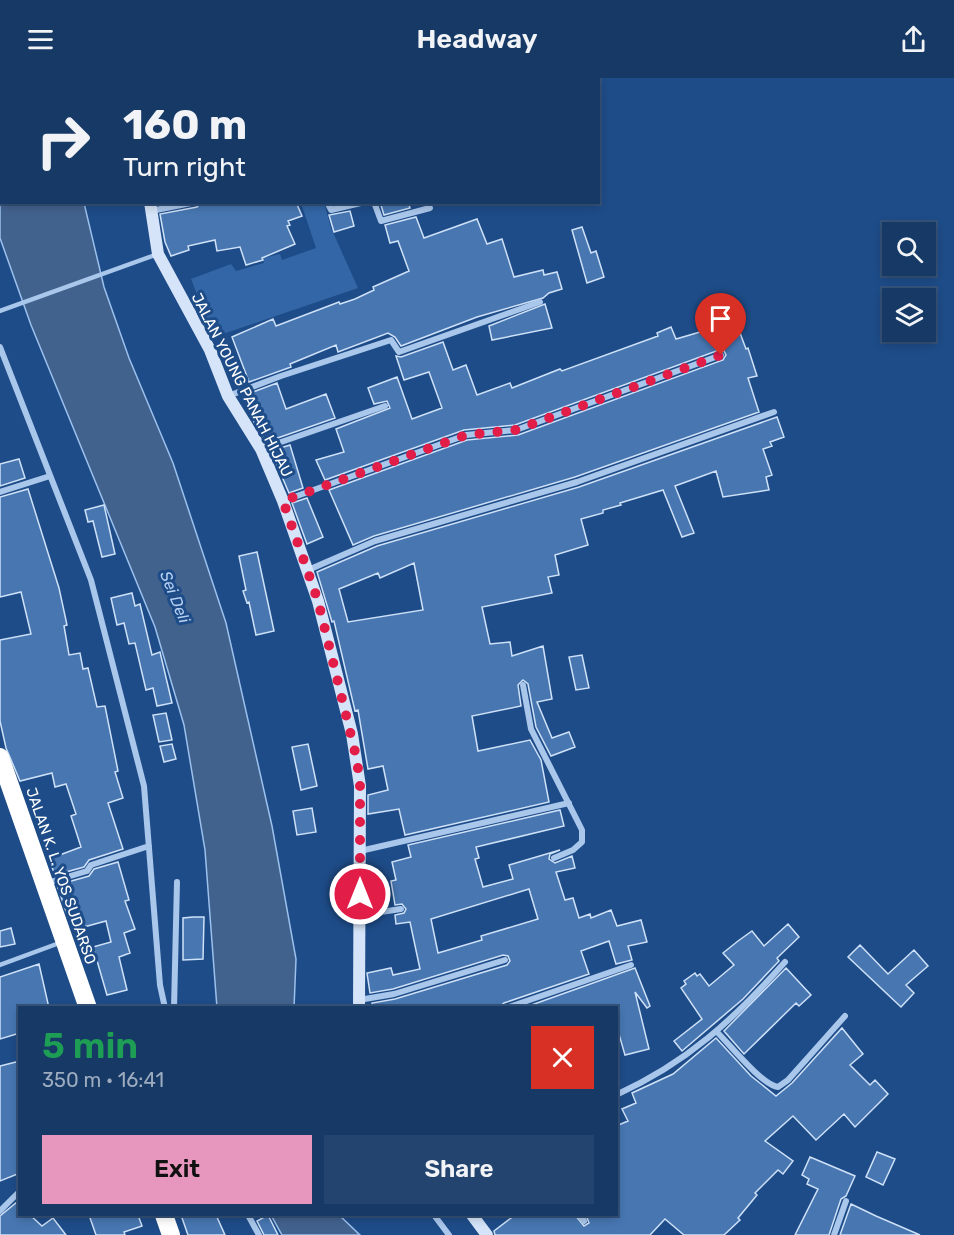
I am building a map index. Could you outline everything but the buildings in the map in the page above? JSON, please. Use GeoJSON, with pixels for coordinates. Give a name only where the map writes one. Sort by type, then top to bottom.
{"type":"FeatureCollection","features":[{"type":"Feature","properties":{"kind":"highway","name":"JALAN K. L. YOS SUDARSO"},"geometry":{"type":"LineString","coordinates":[[2,765],[87,1006]]}},
{"type":"Feature","properties":{"kind":"highway"},"geometry":{"type":"LineString","coordinates":[[164,1216],[171,1235]]}},
{"type":"Feature","properties":{"kind":"street"},"geometry":{"type":"LineString","coordinates":[[150,207],[178,204]]}},
{"type":"Feature","properties":{"kind":"street"},"geometry":{"type":"LineString","coordinates":[[328,204],[331,210],[356,204]]}},
{"type":"Feature","properties":{"kind":"street"},"geometry":{"type":"LineString","coordinates":[[375,204],[381,221],[430,208]]}},
{"type":"Feature","properties":{"kind":"street","name":"JALAN YOUNG PANAH HIJAU"},"geometry":{"type":"LineString","coordinates":[[150,207],[158,254],[210,350],[228,396],[261,449],[308,570],[357,760],[360,851],[359,1004]]}},
{"type":"Feature","properties":{"kind":"street"},"geometry":{"type":"LineString","coordinates":[[228,396],[391,339],[399,352],[540,302]]}},
{"type":"Feature","properties":{"kind":"street"},"geometry":{"type":"LineString","coordinates":[[0,346],[91,579],[144,786],[160,985],[165,1006]]}},
{"type":"Feature","properties":{"kind":"street"},"geometry":{"type":"LineString","coordinates":[[283,501],[466,435],[516,430],[721,355]]}},
{"type":"Feature","properties":{"kind":"street"},"geometry":{"type":"LineString","coordinates":[[261,449],[385,406]]}},
{"type":"Feature","properties":{"kind":"street"},"geometry":{"type":"LineString","coordinates":[[308,570],[375,541],[577,482],[774,412]]}},
{"type":"Feature","properties":{"kind":"street"},"geometry":{"type":"LineString","coordinates":[[0,492],[50,476]]}},
{"type":"Feature","properties":{"kind":"street"},"geometry":{"type":"LineString","coordinates":[[523,685],[531,729],[582,831],[582,842],[573,850],[554,858]]}},
{"type":"Feature","properties":{"kind":"street"},"geometry":{"type":"LineString","coordinates":[[360,851],[569,803]]}},
{"type":"Feature","properties":{"kind":"street"},"geometry":{"type":"LineString","coordinates":[[45,884],[77,875],[88,870],[91,865],[149,846]]}},
{"type":"Feature","properties":{"kind":"street"},"geometry":{"type":"LineString","coordinates":[[174,1006],[177,882]]}},
{"type":"Feature","properties":{"kind":"street"},"geometry":{"type":"LineString","coordinates":[[360,915],[401,909]]}},
{"type":"Feature","properties":{"kind":"street"},"geometry":{"type":"LineString","coordinates":[[359,1004],[505,960]]}},
{"type":"Feature","properties":{"kind":"street"},"geometry":{"type":"LineString","coordinates":[[618,1094],[650,1080],[705,1043],[785,963]]}},
{"type":"Feature","properties":{"kind":"street"},"geometry":{"type":"LineString","coordinates":[[512,1006],[631,965]]}},
{"type":"Feature","properties":{"kind":"street"},"geometry":{"type":"LineString","coordinates":[[717,1032],[764,1079],[772,1086],[778,1087],[788,1080],[845,1016]]}},
{"type":"Feature","properties":{"kind":"street"},"geometry":{"type":"LineString","coordinates":[[0,1211],[18,1193]]}},
{"type":"Feature","properties":{"kind":"street"},"geometry":{"type":"LineString","coordinates":[[836,1234],[846,1201]]}},
{"type":"Feature","properties":{"kind":"street"},"geometry":{"type":"LineString","coordinates":[[249,1216],[259,1235]]}},
{"type":"Feature","properties":{"kind":"street"},"geometry":{"type":"LineString","coordinates":[[435,1216],[449,1235]]}},
{"type":"Feature","properties":{"kind":"street"},"geometry":{"type":"LineString","coordinates":[[473,1216],[487,1235]]}},
{"type":"Feature","properties":{"kind":"lane"},"geometry":{"type":"LineString","coordinates":[[0,311],[158,254]]}},
{"type":"Feature","properties":{"kind":"lane"},"geometry":{"type":"LineString","coordinates":[[0,964],[64,941]]}},
{"type":"Feature","properties":{"kind":"shaded area"},"geometry":{"type":"Polygon","coordinates":[[[301,204],[324,204],[331,228],[358,288],[214,337],[191,279],[231,264],[236,271],[264,263],[263,258],[280,254],[282,260],[316,248],[301,204]]]}},
{"type":"Feature","properties":{"kind":"water","name":"Sei Deli"},"geometry":{"type":"Polygon","coordinates":[[[0,204],[84,204],[104,287],[129,358],[173,463],[226,623],[272,826],[296,959],[294,1006],[217,1006],[205,850],[184,725],[155,627],[31,325],[0,238],[0,204]]]}},
{"type":"Feature","properties":{"kind":"water"},"geometry":{"type":"Polygon","coordinates":[[[272,1216],[340,1216],[360,1235],[282,1235],[272,1216]]]}},
{"type":"Feature","properties":{"kind":"route"},"geometry":{"type":"LineString","coordinates":[[360,894],[360,786],[352,734],[318,601],[283,501],[466,435],[516,430],[721,355]]}}]}
